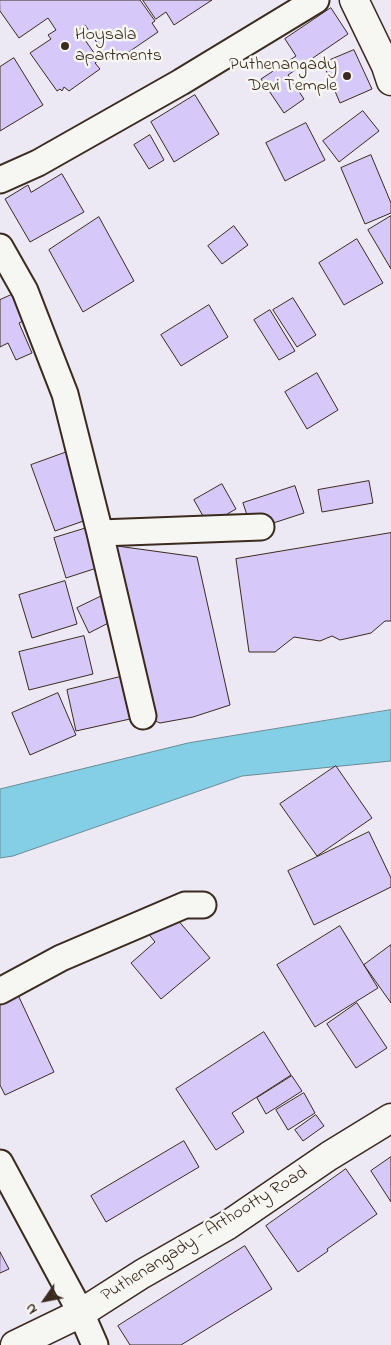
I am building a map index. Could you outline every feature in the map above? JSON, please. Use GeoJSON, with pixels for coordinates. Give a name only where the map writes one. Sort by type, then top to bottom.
{"type":"FeatureCollection","features":[{"type":"Feature","properties":{"kind":"main road"},"geometry":{"type":"LineString","coordinates":[[354,0],[386,66],[391,81]]}},
{"type":"Feature","properties":{"kind":"main road","name":"Puthenangady - Arthootty Road"},"geometry":{"type":"LineString","coordinates":[[15,1345],[81,1313],[142,1274],[228,1225],[329,1156],[391,1118]]}},
{"type":"Feature","properties":{"kind":"street"},"geometry":{"type":"LineString","coordinates":[[0,180],[38,163],[164,92],[316,0]]}},
{"type":"Feature","properties":{"kind":"street"},"geometry":{"type":"LineString","coordinates":[[0,247],[24,291],[65,394],[143,716]]}},
{"type":"Feature","properties":{"kind":"street"},"geometry":{"type":"LineString","coordinates":[[100,533],[261,527]]}},
{"type":"Feature","properties":{"kind":"street"},"geometry":{"type":"LineString","coordinates":[[0,991],[61,958],[185,905],[203,905]]}},
{"type":"Feature","properties":{"kind":"street"},"geometry":{"type":"LineString","coordinates":[[0,1163],[81,1313],[95,1345]]}},
{"type":"Feature","properties":{"kind":"water"},"geometry":{"type":"Polygon","coordinates":[[[391,710],[391,761],[242,776],[13,856],[0,858],[0,789],[188,743],[391,710]]]}},
{"type":"Feature","properties":{"kind":"building","name":"Hoysala apartments"},"geometry":{"type":"Polygon","coordinates":[[[0,0],[140,0],[155,21],[152,23],[158,32],[117,60],[114,58],[112,60],[108,55],[106,56],[85,25],[78,30],[99,60],[95,63],[100,69],[69,91],[64,87],[62,91],[60,89],[57,91],[30,53],[51,39],[48,35],[56,30],[48,18],[19,38],[0,11],[0,0]]]}},
{"type":"Feature","properties":{"kind":"building","name":"Hoysala apartments"},"geometry":{"type":"Polygon","coordinates":[[[143,0],[212,0],[174,25],[166,12],[156,19],[143,0]]]}},
{"type":"Feature","properties":{"kind":"building"},"geometry":{"type":"Polygon","coordinates":[[[331,8],[348,34],[288,75],[304,99],[284,113],[261,79],[296,56],[285,39],[331,8]]]}},
{"type":"Feature","properties":{"kind":"building","name":"Puthenangady Devi Temple"},"geometry":{"type":"Polygon","coordinates":[[[354,50],[372,89],[340,103],[323,63],[354,50]]]}},
{"type":"Feature","properties":{"kind":"building"},"geometry":{"type":"Polygon","coordinates":[[[14,58],[43,105],[0,131],[0,67],[14,58]]]}},
{"type":"Feature","properties":{"kind":"building"},"geometry":{"type":"Polygon","coordinates":[[[195,95],[219,134],[174,162],[151,122],[195,95]]]}},
{"type":"Feature","properties":{"kind":"building"},"geometry":{"type":"Polygon","coordinates":[[[363,111],[379,131],[339,162],[323,141],[363,111]]]}},
{"type":"Feature","properties":{"kind":"building"},"geometry":{"type":"Polygon","coordinates":[[[306,123],[325,160],[285,181],[266,143],[306,123]]]}},
{"type":"Feature","properties":{"kind":"building"},"geometry":{"type":"Polygon","coordinates":[[[150,135],[164,160],[149,169],[134,145],[150,135]]]}},
{"type":"Feature","properties":{"kind":"building"},"geometry":{"type":"Polygon","coordinates":[[[371,155],[391,203],[391,213],[365,224],[341,168],[371,155]]]}},
{"type":"Feature","properties":{"kind":"building"},"geometry":{"type":"Polygon","coordinates":[[[62,174],[84,212],[30,242],[5,199],[28,185],[31,192],[62,174]]]}},
{"type":"Feature","properties":{"kind":"building"},"geometry":{"type":"Polygon","coordinates":[[[391,216],[391,269],[368,230],[391,216]]]}},
{"type":"Feature","properties":{"kind":"building"},"geometry":{"type":"Polygon","coordinates":[[[99,217],[134,281],[83,312],[49,250],[99,217]]]}},
{"type":"Feature","properties":{"kind":"building"},"geometry":{"type":"Polygon","coordinates":[[[234,226],[248,245],[222,264],[208,246],[234,226]]]}},
{"type":"Feature","properties":{"kind":"building"},"geometry":{"type":"Polygon","coordinates":[[[357,239],[383,283],[344,305],[319,263],[357,239]]]}},
{"type":"Feature","properties":{"kind":"building"},"geometry":{"type":"Polygon","coordinates":[[[29,287],[41,313],[19,323],[32,353],[16,360],[8,343],[0,347],[0,300],[29,287]]]}},
{"type":"Feature","properties":{"kind":"building"},"geometry":{"type":"Polygon","coordinates":[[[293,298],[316,335],[297,347],[273,310],[293,298]]]}},
{"type":"Feature","properties":{"kind":"building"},"geometry":{"type":"Polygon","coordinates":[[[209,305],[228,337],[181,366],[161,335],[209,305]]]}},
{"type":"Feature","properties":{"kind":"building"},"geometry":{"type":"Polygon","coordinates":[[[270,310],[295,351],[279,360],[254,320],[270,310]]]}},
{"type":"Feature","properties":{"kind":"building"},"geometry":{"type":"Polygon","coordinates":[[[317,373],[338,410],[307,429],[285,392],[317,373]]]}},
{"type":"Feature","properties":{"kind":"building"},"geometry":{"type":"Polygon","coordinates":[[[67,452],[92,518],[55,531],[31,465],[67,452]]]}},
{"type":"Feature","properties":{"kind":"building"},"geometry":{"type":"Polygon","coordinates":[[[369,481],[373,503],[322,512],[318,490],[369,481]]]}},
{"type":"Feature","properties":{"kind":"building"},"geometry":{"type":"Polygon","coordinates":[[[222,484],[236,509],[208,525],[194,500],[222,484]]]}},
{"type":"Feature","properties":{"kind":"building"},"geometry":{"type":"Polygon","coordinates":[[[295,486],[304,513],[252,530],[243,503],[295,486]]]}},
{"type":"Feature","properties":{"kind":"building"},"geometry":{"type":"Polygon","coordinates":[[[90,527],[103,566],[66,578],[54,538],[90,527]]]}},
{"type":"Feature","properties":{"kind":"building"},"geometry":{"type":"Polygon","coordinates":[[[391,533],[391,621],[385,621],[371,633],[340,640],[332,636],[320,641],[294,637],[275,652],[249,652],[236,559],[391,533]]]}},
{"type":"Feature","properties":{"kind":"building"},"geometry":{"type":"Polygon","coordinates":[[[117,546],[197,557],[230,705],[193,717],[160,723],[143,716],[117,546]]]}},
{"type":"Feature","properties":{"kind":"building"},"geometry":{"type":"Polygon","coordinates":[[[65,581],[77,624],[32,638],[19,595],[65,581]]]}},
{"type":"Feature","properties":{"kind":"building"},"geometry":{"type":"Polygon","coordinates":[[[106,594],[118,618],[89,633],[77,608],[106,594]]]}},
{"type":"Feature","properties":{"kind":"building"},"geometry":{"type":"Polygon","coordinates":[[[84,636],[93,674],[29,690],[19,652],[84,636]]]}},
{"type":"Feature","properties":{"kind":"building"},"geometry":{"type":"Polygon","coordinates":[[[120,677],[130,719],[76,731],[67,690],[120,677]]]}},
{"type":"Feature","properties":{"kind":"building"},"geometry":{"type":"Polygon","coordinates":[[[58,693],[76,735],[30,755],[12,713],[58,693]]]}},
{"type":"Feature","properties":{"kind":"building"},"geometry":{"type":"Polygon","coordinates":[[[336,766],[372,818],[317,856],[280,804],[336,766]]]}},
{"type":"Feature","properties":{"kind":"building"},"geometry":{"type":"Polygon","coordinates":[[[369,832],[391,878],[391,887],[314,925],[288,871],[369,832]]]}},
{"type":"Feature","properties":{"kind":"building"},"geometry":{"type":"Polygon","coordinates":[[[171,912],[210,958],[161,999],[131,963],[155,942],[147,932],[171,912]]]}},
{"type":"Feature","properties":{"kind":"building"},"geometry":{"type":"Polygon","coordinates":[[[340,926],[378,988],[315,1027],[277,965],[340,926]]]}},
{"type":"Feature","properties":{"kind":"building"},"geometry":{"type":"Polygon","coordinates":[[[391,945],[391,1003],[364,965],[391,945]]]}},
{"type":"Feature","properties":{"kind":"building"},"geometry":{"type":"Polygon","coordinates":[[[18,995],[54,1072],[5,1095],[0,1085],[0,1003],[18,995]]]}},
{"type":"Feature","properties":{"kind":"building"},"geometry":{"type":"Polygon","coordinates":[[[357,1003],[387,1048],[356,1068],[327,1024],[357,1003]]]}},
{"type":"Feature","properties":{"kind":"building"},"geometry":{"type":"Polygon","coordinates":[[[264,1032],[291,1075],[232,1113],[244,1132],[216,1150],[176,1089],[264,1032]]]}},
{"type":"Feature","properties":{"kind":"building"},"geometry":{"type":"Polygon","coordinates":[[[292,1076],[302,1091],[266,1114],[257,1098],[292,1076]]]}},
{"type":"Feature","properties":{"kind":"building"},"geometry":{"type":"Polygon","coordinates":[[[304,1093],[315,1113],[288,1130],[276,1110],[304,1093]]]}},
{"type":"Feature","properties":{"kind":"building"},"geometry":{"type":"Polygon","coordinates":[[[316,1115],[324,1126],[303,1141],[295,1130],[316,1115]]]}},
{"type":"Feature","properties":{"kind":"building"},"geometry":{"type":"Polygon","coordinates":[[[184,1141],[199,1167],[106,1222],[91,1196],[184,1141]]]}},
{"type":"Feature","properties":{"kind":"building"},"geometry":{"type":"Polygon","coordinates":[[[391,1157],[391,1202],[371,1171],[391,1157]]]}},
{"type":"Feature","properties":{"kind":"building"},"geometry":{"type":"Polygon","coordinates":[[[346,1169],[377,1214],[298,1272],[266,1226],[346,1169]]]}},
{"type":"Feature","properties":{"kind":"building"},"geometry":{"type":"Polygon","coordinates":[[[245,1246],[272,1289],[181,1345],[130,1345],[118,1326],[245,1246]]]}},
{"type":"Feature","properties":{"kind":"building"},"geometry":{"type":"Polygon","coordinates":[[[0,1252],[9,1269],[0,1273],[0,1252]]]}},
{"type":"Feature","properties":{"kind":"place","name":"Hoysala apartments"},"geometry":{"type":"Point","coordinates":[65,46]}},
{"type":"Feature","properties":{"kind":"place","name":"Puthenangady Devi Temple"},"geometry":{"type":"Point","coordinates":[347,76]}}]}
